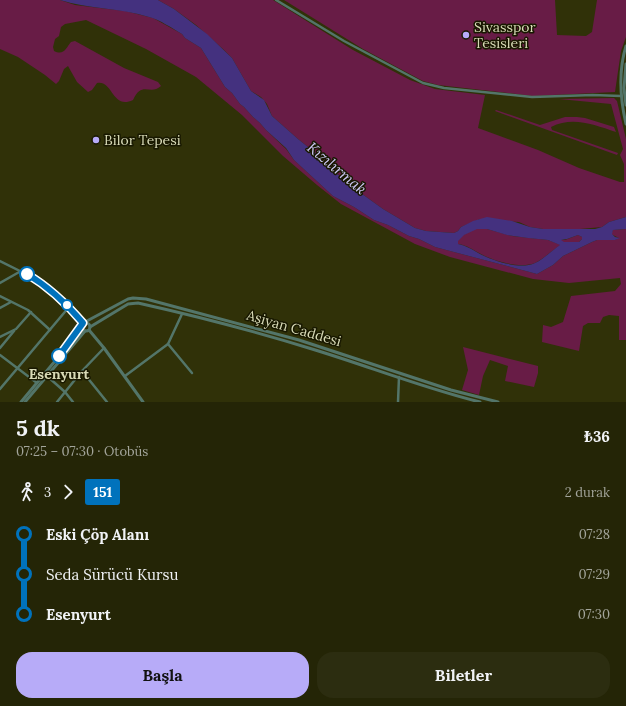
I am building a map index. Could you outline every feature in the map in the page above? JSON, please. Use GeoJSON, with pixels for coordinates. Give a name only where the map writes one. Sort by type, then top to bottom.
{"type":"FeatureCollection","features":[{"type":"Feature","properties":{"kind":"street"},"geometry":{"type":"LineString","coordinates":[[276,0],[344,42],[423,82],[444,88],[532,97],[593,95],[624,97]]}},
{"type":"Feature","properties":{"kind":"street"},"geometry":{"type":"LineString","coordinates":[[626,46],[620,82],[626,105]]}},
{"type":"Feature","properties":{"kind":"street"},"geometry":{"type":"LineString","coordinates":[[626,64],[624,88],[626,124]]}},
{"type":"Feature","properties":{"kind":"street"},"geometry":{"type":"LineString","coordinates":[[0,261],[40,281],[54,292],[83,323],[89,324],[88,329],[104,348],[143,402]]}},
{"type":"Feature","properties":{"kind":"street"},"geometry":{"type":"LineString","coordinates":[[0,282],[21,271]]}},
{"type":"Feature","properties":{"kind":"street"},"geometry":{"type":"LineString","coordinates":[[0,296],[31,312],[50,330]]}},
{"type":"Feature","properties":{"kind":"street","name":"Aşiyan Caddesi"},"geometry":{"type":"LineString","coordinates":[[83,323],[128,299],[146,299],[299,340],[451,390],[498,402]]}},
{"type":"Feature","properties":{"kind":"street"},"geometry":{"type":"LineString","coordinates":[[0,308],[11,302]]}},
{"type":"Feature","properties":{"kind":"street","name":"Aşiyan Caddesi"},"geometry":{"type":"LineString","coordinates":[[25,402],[88,329],[128,304],[138,303],[310,348],[480,402]]}},
{"type":"Feature","properties":{"kind":"street"},"geometry":{"type":"LineString","coordinates":[[0,389],[69,307]]}},
{"type":"Feature","properties":{"kind":"street"},"geometry":{"type":"LineString","coordinates":[[0,348],[31,312]]}},
{"type":"Feature","properties":{"kind":"street"},"geometry":{"type":"LineString","coordinates":[[125,376],[168,344],[182,314]]}},
{"type":"Feature","properties":{"kind":"street"},"geometry":{"type":"LineString","coordinates":[[83,323],[82,329],[88,329]]}},
{"type":"Feature","properties":{"kind":"street"},"geometry":{"type":"LineString","coordinates":[[22,402],[65,349],[83,323]]}},
{"type":"Feature","properties":{"kind":"street"},"geometry":{"type":"LineString","coordinates":[[0,338],[16,329]]}},
{"type":"Feature","properties":{"kind":"street"},"geometry":{"type":"LineString","coordinates":[[168,344],[192,373]]}},
{"type":"Feature","properties":{"kind":"street"},"geometry":{"type":"LineString","coordinates":[[57,402],[82,371],[104,348]]}},
{"type":"Feature","properties":{"kind":"street"},"geometry":{"type":"LineString","coordinates":[[0,355],[37,384]]}},
{"type":"Feature","properties":{"kind":"street"},"geometry":{"type":"LineString","coordinates":[[82,371],[107,402]]}},
{"type":"Feature","properties":{"kind":"street"},"geometry":{"type":"LineString","coordinates":[[47,376],[65,392],[73,402]]}},
{"type":"Feature","properties":{"kind":"street"},"geometry":{"type":"LineString","coordinates":[[398,402],[399,377]]}},
{"type":"Feature","properties":{"kind":"shaded area"},"geometry":{"type":"Polygon","coordinates":[[[0,0],[60,0],[75,5],[125,11],[153,18],[182,34],[185,38],[201,48],[225,87],[232,93],[240,104],[286,149],[294,160],[333,196],[374,220],[435,247],[537,274],[553,265],[563,256],[592,242],[597,240],[615,240],[619,238],[611,234],[613,230],[626,229],[626,340],[619,340],[619,316],[609,315],[603,317],[600,323],[588,323],[583,326],[579,351],[542,342],[543,325],[551,327],[563,322],[571,296],[615,291],[621,284],[620,278],[569,283],[533,279],[450,257],[415,244],[341,204],[283,156],[242,115],[196,77],[146,49],[86,20],[65,24],[61,27],[59,36],[55,39],[53,47],[54,51],[60,53],[66,49],[71,42],[75,41],[124,68],[158,82],[161,86],[153,90],[143,89],[136,94],[133,100],[126,102],[121,101],[102,83],[97,83],[92,90],[88,92],[77,82],[68,66],[64,69],[59,81],[56,84],[18,57],[0,49],[0,0]]]}},
{"type":"Feature","properties":{"kind":"shaded area","name":"Kızılırmak"},"geometry":{"type":"Polygon","coordinates":[[[60,0],[158,0],[174,9],[207,34],[232,58],[251,91],[264,100],[272,116],[332,167],[335,173],[349,181],[358,191],[383,209],[415,228],[426,231],[454,233],[461,227],[473,221],[487,217],[512,221],[530,227],[543,229],[595,229],[602,227],[609,222],[626,217],[626,229],[613,230],[612,234],[615,237],[620,238],[615,240],[597,240],[592,242],[563,256],[553,265],[537,274],[435,247],[374,220],[333,196],[294,160],[286,148],[240,104],[232,93],[225,87],[201,48],[185,38],[182,34],[153,18],[138,14],[60,0]],[[477,229],[464,235],[458,241],[458,244],[486,257],[507,264],[522,266],[535,263],[560,245],[548,240],[507,235],[487,229],[477,229]],[[578,235],[561,240],[564,242],[579,242],[582,237],[578,235]]]}},
{"type":"Feature","properties":{"kind":"shaded area"},"geometry":{"type":"Polygon","coordinates":[[[158,0],[273,0],[353,50],[410,80],[435,89],[485,95],[478,128],[538,150],[579,168],[624,182],[624,164],[620,155],[623,149],[611,104],[559,99],[614,98],[617,101],[626,139],[626,217],[609,222],[602,227],[580,229],[543,229],[530,227],[519,222],[480,219],[461,227],[454,233],[426,231],[415,228],[383,209],[358,191],[353,183],[335,173],[332,168],[318,155],[272,116],[267,104],[261,97],[251,91],[232,58],[223,49],[196,25],[174,9],[158,0]]]}},
{"type":"Feature","properties":{"kind":"shaded area"},"geometry":{"type":"Polygon","coordinates":[[[284,0],[555,0],[557,35],[586,36],[592,32],[597,0],[626,0],[626,37],[621,51],[615,92],[533,96],[438,85],[423,81],[363,49],[284,0]]]}},
{"type":"Feature","properties":{"kind":"shaded area"},"geometry":{"type":"Polygon","coordinates":[[[496,110],[540,125],[565,117],[577,117],[614,127],[616,132],[592,124],[575,122],[567,122],[551,127],[552,130],[618,153],[617,155],[495,111],[496,110]]]}},
{"type":"Feature","properties":{"kind":"shaded area"},"geometry":{"type":"Polygon","coordinates":[[[475,229],[487,229],[512,236],[548,240],[561,245],[535,263],[529,265],[515,265],[493,259],[458,244],[457,241],[463,235],[475,229]]]}},
{"type":"Feature","properties":{"kind":"shaded area"},"geometry":{"type":"Polygon","coordinates":[[[578,235],[582,237],[579,242],[561,242],[561,240],[578,235]]]}},
{"type":"Feature","properties":{"kind":"shaded area"},"geometry":{"type":"Polygon","coordinates":[[[463,347],[538,366],[538,373],[534,387],[505,381],[508,366],[490,360],[483,376],[479,395],[462,390],[468,370],[463,347]]]}},
{"type":"Feature","properties":{"kind":"bus line","name":"151"},"geometry":{"type":"LineString","coordinates":[[27,274],[40,281],[54,292],[83,323],[59,356]]}},
{"type":"Feature","properties":{"kind":"place","name":"Sivasspor Tesisleri"},"geometry":{"type":"Point","coordinates":[466,35]}},
{"type":"Feature","properties":{"kind":"place","name":"Bilor Tepesi"},"geometry":{"type":"Point","coordinates":[96,140]}},
{"type":"Feature","properties":{"kind":"place","name":"Esenyurt"},"geometry":{"type":"Point","coordinates":[59,356]}}]}
